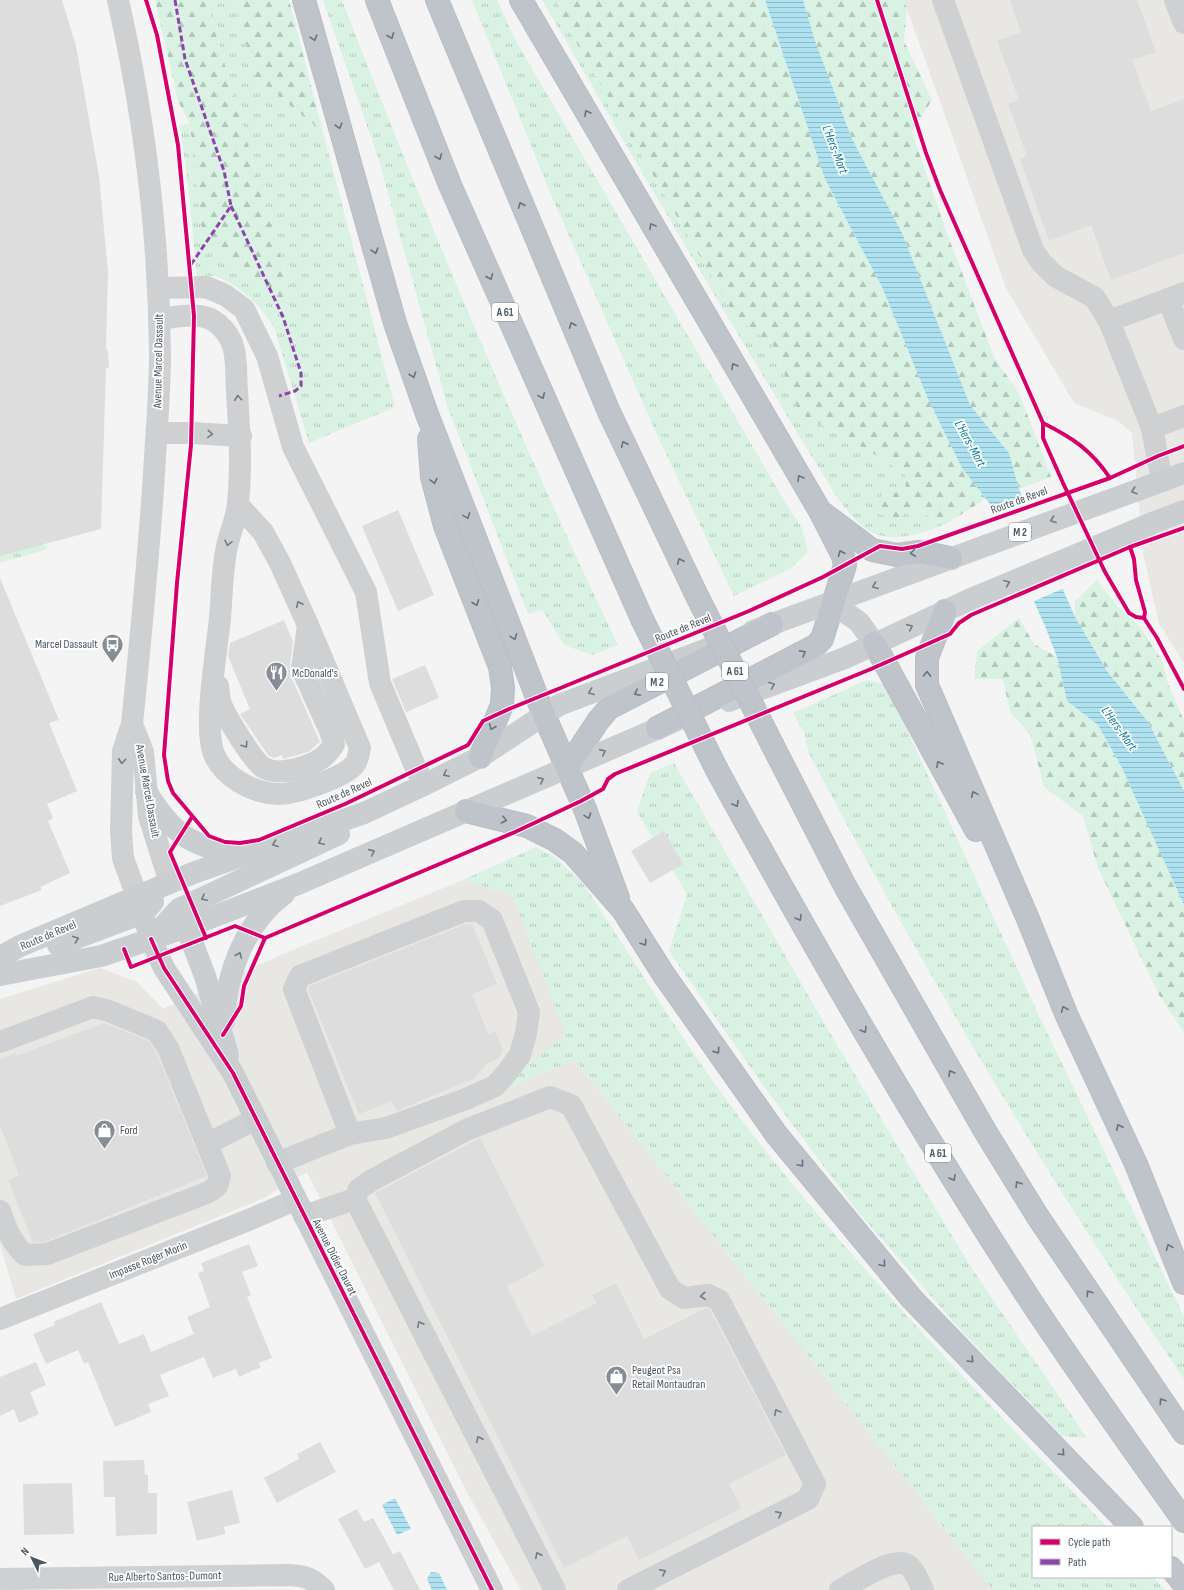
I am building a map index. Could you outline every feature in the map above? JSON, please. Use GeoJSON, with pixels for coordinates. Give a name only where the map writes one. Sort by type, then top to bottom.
{"type":"FeatureCollection","features":[{"type":"Feature","properties":{"kind":"highway"},"geometry":{"type":"LineString","coordinates":[[304,0],[395,323],[427,414],[544,715],[586,809],[623,910]]}},
{"type":"Feature","properties":{"kind":"highway","name":"A 61"},"geometry":{"type":"LineString","coordinates":[[377,0],[450,185],[642,619],[718,770],[794,911],[966,1199],[1076,1368],[1184,1521]]}},
{"type":"Feature","properties":{"kind":"highway","name":"A 61"},"geometry":{"type":"LineString","coordinates":[[437,0],[609,412],[697,596],[845,886],[985,1131],[1038,1216],[1184,1433]]}},
{"type":"Feature","properties":{"kind":"highway"},"geometry":{"type":"LineString","coordinates":[[521,0],[820,511],[843,556],[845,565],[832,604]]}},
{"type":"Feature","properties":{"kind":"highway"},"geometry":{"type":"LineString","coordinates":[[427,414],[432,477],[445,526],[500,667],[503,688],[502,705],[480,757]]}},
{"type":"Feature","properties":{"kind":"highway"},"geometry":{"type":"LineString","coordinates":[[820,511],[872,550],[897,555],[919,552],[951,558]]}},
{"type":"Feature","properties":{"kind":"highway","name":"M 2"},"geometry":{"type":"LineString","coordinates":[[657,728],[815,646],[822,639],[832,604]]}},
{"type":"Feature","properties":{"kind":"highway"},"geometry":{"type":"LineString","coordinates":[[945,611],[927,658],[927,686],[1028,920],[1067,1016],[1136,1164],[1184,1283]]}},
{"type":"Feature","properties":{"kind":"highway","name":"M 2"},"geometry":{"type":"LineString","coordinates":[[567,768],[598,721],[609,708],[772,624]]}},
{"type":"Feature","properties":{"kind":"highway"},"geometry":{"type":"LineString","coordinates":[[874,643],[894,676],[938,762],[1028,920]]}},
{"type":"Feature","properties":{"kind":"highway"},"geometry":{"type":"LineString","coordinates":[[466,811],[527,826],[555,840],[573,853],[623,910],[664,975],[776,1134],[902,1287],[1131,1526]]}},
{"type":"Feature","properties":{"kind":"highway"},"geometry":{"type":"LineString","coordinates":[[1172,1569],[1184,1584]]}},
{"type":"Feature","properties":{"kind":"main road","name":"Route de Revel"},"geometry":{"type":"LineString","coordinates":[[0,957],[20,946],[140,905],[170,883],[241,856],[364,813],[480,757],[559,704],[1184,473]]}},
{"type":"Feature","properties":{"kind":"main road","name":"Route de Revel"},"geometry":{"type":"LineString","coordinates":[[0,974],[101,956],[151,939],[183,918],[298,884],[657,728],[845,658],[971,598],[1184,511]]}},
{"type":"Feature","properties":{"kind":"main road"},"geometry":{"type":"LineString","coordinates":[[832,604],[859,622],[874,643]]}},
{"type":"Feature","properties":{"kind":"main road"},"geometry":{"type":"LineString","coordinates":[[146,791],[158,811],[171,826],[191,842],[212,850],[241,856]]}},
{"type":"Feature","properties":{"kind":"main road","name":"M 2"},"geometry":{"type":"LineString","coordinates":[[183,918],[340,834],[364,813]]}},
{"type":"Feature","properties":{"kind":"main road","name":"Avenue Marcel Dassault"},"geometry":{"type":"LineString","coordinates":[[170,883],[183,918]]}},
{"type":"Feature","properties":{"kind":"main road","name":"Avenue Didier Daurat"},"geometry":{"type":"LineString","coordinates":[[223,1035],[226,992],[235,964],[250,932],[274,901],[298,884]]}},
{"type":"Feature","properties":{"kind":"main road","name":"Avenue Marcel Dassault"},"geometry":{"type":"LineString","coordinates":[[140,905],[151,939]]}},
{"type":"Feature","properties":{"kind":"main road","name":"M 2"},"geometry":{"type":"LineString","coordinates":[[0,966],[140,905]]}},
{"type":"Feature","properties":{"kind":"main road","name":"Avenue Didier Daurat"},"geometry":{"type":"LineString","coordinates":[[183,918],[205,976],[233,1073]]}},
{"type":"Feature","properties":{"kind":"main road","name":"Avenue Didier Daurat"},"geometry":{"type":"LineString","coordinates":[[151,939],[164,968],[233,1073],[299,1208],[492,1590]]}},
{"type":"Feature","properties":{"kind":"street","name":"Avenue Marcel Dassault"},"geometry":{"type":"LineString","coordinates":[[118,0],[133,67],[144,137],[155,223],[159,288],[159,388],[150,529],[132,724],[123,751],[121,781],[121,832],[123,858],[140,905]]}},
{"type":"Feature","properties":{"kind":"street"},"geometry":{"type":"LineString","coordinates":[[943,0],[1033,250],[1041,262],[1055,276],[1095,298],[1109,321],[1152,428],[1162,481]]}},
{"type":"Feature","properties":{"kind":"street"},"geometry":{"type":"LineString","coordinates":[[1175,0],[1184,22]]}},
{"type":"Feature","properties":{"kind":"street"},"geometry":{"type":"LineString","coordinates":[[159,288],[206,287],[225,295],[244,309],[267,356],[293,447],[366,592],[380,683],[417,771],[426,784]]}},
{"type":"Feature","properties":{"kind":"street"},"geometry":{"type":"LineString","coordinates":[[1109,321],[1176,296],[1184,339]]}},
{"type":"Feature","properties":{"kind":"street"},"geometry":{"type":"LineString","coordinates":[[159,319],[204,316],[218,324],[229,336],[236,355],[241,436],[238,505],[227,546],[211,709],[210,736],[214,754],[223,768],[233,776],[257,791],[268,794],[287,795],[303,791],[346,771],[356,763],[360,748],[280,563],[263,532],[238,505]]}},
{"type":"Feature","properties":{"kind":"street"},"geometry":{"type":"LineString","coordinates":[[1152,428],[1184,416]]}},
{"type":"Feature","properties":{"kind":"street"},"geometry":{"type":"LineString","coordinates":[[157,433],[192,433],[241,436]]}},
{"type":"Feature","properties":{"kind":"street"},"geometry":{"type":"LineString","coordinates":[[215,671],[221,704],[236,731],[253,756],[264,768],[279,772],[311,764],[328,755],[334,744],[330,731],[302,669],[308,625]]}},
{"type":"Feature","properties":{"kind":"street","name":"Avenue Marcel Dassault"},"geometry":{"type":"LineString","coordinates":[[132,724],[143,752],[149,816],[170,883]]}},
{"type":"Feature","properties":{"kind":"street"},"geometry":{"type":"LineString","coordinates":[[277,1163],[350,1134],[386,1128],[466,1099],[495,1086],[520,1055],[526,1033],[528,1012],[492,920],[480,911],[464,911],[300,976],[294,989],[350,1134]]}},
{"type":"Feature","properties":{"kind":"street"},"geometry":{"type":"LineString","coordinates":[[0,1042],[93,1007],[109,1011],[157,1031],[168,1048],[220,1176],[217,1186],[209,1192],[47,1254],[25,1255],[10,1237],[0,1211]]}},
{"type":"Feature","properties":{"kind":"street"},"geometry":{"type":"LineString","coordinates":[[556,1590],[356,1199],[359,1189],[372,1180],[459,1134],[550,1097],[571,1105],[670,1289],[684,1298],[708,1295],[719,1300],[815,1484],[808,1499],[628,1590]]}},
{"type":"Feature","properties":{"kind":"street"},"geometry":{"type":"LineString","coordinates":[[207,1144],[256,1119]]}},
{"type":"Feature","properties":{"kind":"street","name":"Impasse Roger Morin"},"geometry":{"type":"LineString","coordinates":[[0,1319],[251,1219],[299,1208],[356,1199]]}},
{"type":"Feature","properties":{"kind":"street"},"geometry":{"type":"LineString","coordinates":[[840,1590],[887,1566],[897,1563],[907,1564],[914,1572],[923,1590]]}},
{"type":"Feature","properties":{"kind":"street","name":"Rue Alberto Santos-Dumont"},"geometry":{"type":"LineString","coordinates":[[0,1579],[289,1574],[302,1575],[315,1580],[324,1590]]}},
{"type":"Feature","properties":{"kind":"shaded area"},"geometry":{"type":"Polygon","coordinates":[[[904,0],[1184,0],[1184,663],[1159,624],[1144,558],[1132,433],[1118,421],[1074,403],[1006,288],[904,0]]]}},
{"type":"Feature","properties":{"kind":"shaded area"},"geometry":{"type":"Polygon","coordinates":[[[463,880],[512,895],[567,1035],[509,1079],[513,1085],[575,1060],[993,1590],[521,1590],[468,1494],[307,1172],[262,1199],[16,1299],[0,1245],[0,999],[100,968],[137,982],[163,1009],[283,954],[463,880]]]}},
{"type":"Feature","properties":{"kind":"green space"},"geometry":{"type":"Polygon","coordinates":[[[155,0],[206,0],[289,286],[285,308],[258,289],[202,232],[190,124],[178,101],[155,0]]]}},
{"type":"Feature","properties":{"kind":"green space"},"geometry":{"type":"Polygon","coordinates":[[[206,0],[234,0],[255,76],[323,132],[395,407],[309,443],[275,330],[270,322],[249,297],[231,283],[212,276],[197,278],[189,194],[180,125],[190,124],[202,232],[285,308],[289,286],[206,0]]]}},
{"type":"Feature","properties":{"kind":"green space"},"geometry":{"type":"Polygon","coordinates":[[[234,0],[289,0],[323,132],[255,76],[234,0]]]}},
{"type":"Feature","properties":{"kind":"green space"},"geometry":{"type":"Polygon","coordinates":[[[323,0],[342,0],[406,163],[508,406],[618,645],[592,655],[564,645],[542,609],[528,614],[447,405],[378,157],[323,0]]]}},
{"type":"Feature","properties":{"kind":"green space"},"geometry":{"type":"Polygon","coordinates":[[[472,0],[497,0],[516,41],[788,507],[802,528],[808,552],[790,569],[734,596],[657,435],[551,195],[472,0]]]}},
{"type":"Feature","properties":{"kind":"green space"},"geometry":{"type":"Polygon","coordinates":[[[542,0],[554,0],[568,28],[735,317],[774,346],[799,413],[871,452],[906,474],[911,501],[920,510],[943,525],[915,534],[894,537],[884,536],[875,534],[866,529],[846,509],[835,494],[714,295],[542,0]]]}},
{"type":"Feature","properties":{"kind":"green space"},"geometry":{"type":"Polygon","coordinates":[[[554,0],[765,0],[825,179],[883,289],[928,399],[962,468],[986,499],[944,525],[913,506],[898,520],[877,513],[882,493],[906,492],[905,474],[871,452],[799,413],[774,346],[735,317],[568,28],[554,0]]]}},
{"type":"Feature","properties":{"kind":"green space"},"geometry":{"type":"Polygon","coordinates":[[[803,0],[904,0],[907,9],[904,41],[932,100],[912,132],[945,228],[994,357],[1020,395],[1051,477],[1019,489],[1009,453],[970,405],[902,233],[852,139],[815,41],[803,0]]]}},
{"type":"Feature","properties":{"kind":"green space"},"geometry":{"type":"Polygon","coordinates":[[[0,507],[35,544],[46,545],[48,549],[0,563],[0,507]]]}},
{"type":"Feature","properties":{"kind":"green space"},"geometry":{"type":"Polygon","coordinates":[[[1097,580],[1118,607],[1141,628],[1163,662],[1168,684],[1184,721],[1184,791],[1148,722],[1107,671],[1075,617],[1075,601],[1097,580]]]}},
{"type":"Feature","properties":{"kind":"green space"},"geometry":{"type":"Polygon","coordinates":[[[1019,618],[1034,644],[1057,657],[1067,701],[1098,725],[1122,768],[1179,892],[1184,905],[1184,1033],[1159,995],[1098,868],[1083,816],[1044,787],[1030,734],[1010,712],[1003,679],[974,679],[977,651],[1019,618]]]}},
{"type":"Feature","properties":{"kind":"green space"},"geometry":{"type":"Polygon","coordinates":[[[867,680],[886,685],[1041,1020],[1184,1317],[1184,1379],[1084,1227],[988,1072],[896,914],[809,754],[804,733],[793,713],[867,680]]]}},
{"type":"Feature","properties":{"kind":"green space"},"geometry":{"type":"Polygon","coordinates":[[[674,763],[830,1033],[973,1270],[1087,1438],[1062,1436],[955,1324],[855,1208],[762,1084],[669,951],[687,894],[637,812],[650,773],[674,763]]]}},
{"type":"Feature","properties":{"kind":"green space"},"geometry":{"type":"Polygon","coordinates":[[[536,847],[553,856],[582,882],[711,1079],[774,1162],[912,1322],[1106,1526],[1032,1526],[1032,1578],[1154,1578],[1165,1590],[993,1590],[575,1060],[513,1085],[509,1079],[566,1035],[512,895],[463,880],[536,847]]]}},
{"type":"Feature","properties":{"kind":"water","name":"L'Hers-Mort"},"geometry":{"type":"Polygon","coordinates":[[[765,0],[803,0],[815,41],[852,139],[902,233],[970,405],[1009,453],[1019,489],[1075,617],[1107,671],[1148,722],[1184,791],[1184,905],[1122,768],[1098,725],[1067,701],[1057,657],[1045,626],[990,504],[962,468],[928,399],[883,289],[825,179],[765,0]]]}},
{"type":"Feature","properties":{"kind":"water"},"geometry":{"type":"Polygon","coordinates":[[[395,1498],[411,1529],[397,1535],[382,1505],[395,1498]]]}},
{"type":"Feature","properties":{"kind":"water"},"geometry":{"type":"Polygon","coordinates":[[[431,1572],[439,1573],[447,1590],[432,1590],[427,1579],[431,1572]]]}},
{"type":"Feature","properties":{"kind":"pier"},"geometry":{"type":"Polygon","coordinates":[[[1025,497],[1064,588],[1032,602],[990,509],[1025,497]]]}},
{"type":"Feature","properties":{"kind":"building"},"geometry":{"type":"Polygon","coordinates":[[[0,0],[62,0],[76,46],[99,176],[108,272],[106,348],[108,352],[109,368],[106,368],[101,529],[0,556],[0,0]]]}},
{"type":"Feature","properties":{"kind":"building"},"geometry":{"type":"Polygon","coordinates":[[[1010,0],[1137,0],[1156,52],[1132,60],[1151,111],[1184,99],[1184,253],[1111,280],[1091,225],[1049,241],[1020,159],[1027,156],[1008,104],[1019,100],[997,41],[1021,32],[1010,0]]]}},
{"type":"Feature","properties":{"kind":"building"},"geometry":{"type":"Polygon","coordinates":[[[398,510],[434,595],[398,611],[362,526],[398,510]]]}},
{"type":"Feature","properties":{"kind":"building"},"geometry":{"type":"Polygon","coordinates":[[[0,578],[59,720],[49,723],[77,791],[47,804],[53,818],[48,821],[70,873],[40,887],[42,890],[0,906],[0,578]]]}},
{"type":"Feature","properties":{"kind":"building","name":"McDonald's"},"geometry":{"type":"Polygon","coordinates":[[[284,620],[293,641],[290,674],[320,742],[308,752],[283,759],[282,755],[274,758],[268,755],[240,714],[250,709],[228,656],[230,643],[284,620]]]}},
{"type":"Feature","properties":{"kind":"building"},"geometry":{"type":"Polygon","coordinates":[[[425,665],[439,698],[406,712],[392,679],[425,665]]]}},
{"type":"Feature","properties":{"kind":"building"},"geometry":{"type":"Polygon","coordinates":[[[664,831],[683,864],[650,883],[631,851],[664,831]]]}},
{"type":"Feature","properties":{"kind":"building"},"geometry":{"type":"Polygon","coordinates":[[[466,924],[472,924],[497,984],[472,994],[488,1034],[495,1031],[503,1050],[499,1058],[488,1063],[473,1079],[396,1111],[392,1101],[359,1114],[308,989],[309,986],[466,924]]]}},
{"type":"Feature","properties":{"kind":"building","name":"Ford"},"geometry":{"type":"Polygon","coordinates":[[[104,1023],[149,1041],[157,1054],[207,1176],[44,1242],[33,1242],[8,1180],[19,1175],[0,1125],[0,1059],[15,1053],[16,1056],[104,1023]]]}},
{"type":"Feature","properties":{"kind":"building","name":"Peugeot Psa Retail Montaudran"},"geometry":{"type":"Polygon","coordinates":[[[480,1138],[545,1266],[507,1286],[532,1336],[597,1303],[592,1295],[616,1283],[644,1339],[706,1308],[710,1310],[786,1455],[729,1484],[742,1508],[639,1560],[627,1536],[564,1568],[375,1193],[480,1138]]]}},
{"type":"Feature","properties":{"kind":"building"},"geometry":{"type":"Polygon","coordinates":[[[249,1244],[258,1266],[242,1272],[251,1295],[247,1297],[272,1358],[259,1363],[261,1367],[239,1377],[236,1369],[213,1378],[204,1357],[160,1375],[169,1396],[148,1404],[151,1412],[115,1427],[88,1362],[84,1364],[78,1350],[46,1364],[33,1334],[55,1325],[53,1322],[101,1302],[119,1344],[144,1334],[151,1352],[194,1334],[187,1317],[210,1307],[198,1273],[204,1271],[201,1263],[249,1244]]]}},
{"type":"Feature","properties":{"kind":"building"},"geometry":{"type":"Polygon","coordinates":[[[36,1362],[46,1385],[30,1392],[39,1414],[19,1423],[14,1409],[0,1416],[0,1377],[36,1362]]]}},
{"type":"Feature","properties":{"kind":"building"},"geometry":{"type":"Polygon","coordinates":[[[320,1442],[336,1472],[277,1503],[264,1478],[299,1459],[297,1454],[320,1442]]]}},
{"type":"Feature","properties":{"kind":"building"},"geometry":{"type":"Polygon","coordinates":[[[144,1460],[145,1475],[148,1475],[148,1493],[157,1493],[157,1534],[116,1536],[115,1497],[104,1497],[103,1461],[144,1460]]]}},
{"type":"Feature","properties":{"kind":"building"},"geometry":{"type":"Polygon","coordinates":[[[72,1483],[74,1534],[24,1535],[23,1484],[72,1483]]]}},
{"type":"Feature","properties":{"kind":"building"},"geometry":{"type":"Polygon","coordinates":[[[232,1490],[240,1523],[224,1527],[225,1534],[197,1541],[187,1502],[232,1490]]]}},
{"type":"Feature","properties":{"kind":"building"},"geometry":{"type":"Polygon","coordinates":[[[357,1509],[364,1522],[373,1518],[393,1554],[385,1558],[400,1551],[420,1590],[394,1590],[379,1562],[365,1569],[338,1519],[357,1509]]]}},
{"type":"Feature","properties":{"kind":"marked path"},"geometry":{"type":"LineString","coordinates":[[175,0],[185,59],[224,171],[231,206],[190,266]]}},
{"type":"Feature","properties":{"kind":"marked path"},"geometry":{"type":"LineString","coordinates":[[231,206],[283,317],[301,373],[301,386],[295,391],[279,396]]}},
{"type":"Feature","properties":{"kind":"cycle path"},"geometry":{"type":"LineString","coordinates":[[146,0],[157,35],[178,145],[194,316],[191,445],[177,583],[164,755],[168,781],[173,793],[209,836],[225,842],[240,843],[259,840],[345,804],[468,745],[483,721],[749,611],[823,577],[880,546],[902,549],[918,546],[1110,478],[1184,446]]}},
{"type":"Feature","properties":{"kind":"cycle path"},"geometry":{"type":"LineString","coordinates":[[877,0],[926,153],[940,190],[1043,423],[1043,438],[1063,483],[1105,572],[1129,613],[1136,617],[1144,618],[1157,638],[1184,689]]}},
{"type":"Feature","properties":{"kind":"cycle path"},"geometry":{"type":"LineString","coordinates":[[1043,423],[1081,446],[1096,460],[1110,478]]}},
{"type":"Feature","properties":{"kind":"cycle path"},"geometry":{"type":"LineString","coordinates":[[265,938],[515,832],[603,789],[608,779],[615,774],[871,669],[950,634],[959,623],[971,615],[1130,547],[1184,528]]}},
{"type":"Feature","properties":{"kind":"cycle path"},"geometry":{"type":"LineString","coordinates":[[1130,547],[1134,559],[1136,580],[1145,612],[1144,618]]}},
{"type":"Feature","properties":{"kind":"cycle path"},"geometry":{"type":"LineString","coordinates":[[192,817],[170,852],[206,938]]}},
{"type":"Feature","properties":{"kind":"cycle path"},"geometry":{"type":"LineString","coordinates":[[124,949],[131,967],[235,926],[265,938]]}},
{"type":"Feature","properties":{"kind":"cycle path"},"geometry":{"type":"LineString","coordinates":[[223,1035],[241,1006],[244,986],[265,938]]}},
{"type":"Feature","properties":{"kind":"cycle path"},"geometry":{"type":"LineString","coordinates":[[151,939],[164,968],[233,1073],[492,1590]]}},
{"type":"Feature","properties":{"kind":"place","name":"Marcel Dassault"},"geometry":{"type":"Point","coordinates":[113,664]}},
{"type":"Feature","properties":{"kind":"place","name":"McDonald's"},"geometry":{"type":"Point","coordinates":[277,692]}},
{"type":"Feature","properties":{"kind":"place","name":"Ford"},"geometry":{"type":"Point","coordinates":[104,1150]}},
{"type":"Feature","properties":{"kind":"place","name":"Peugeot Psa Retail Montaudran"},"geometry":{"type":"Point","coordinates":[617,1396]}}]}
